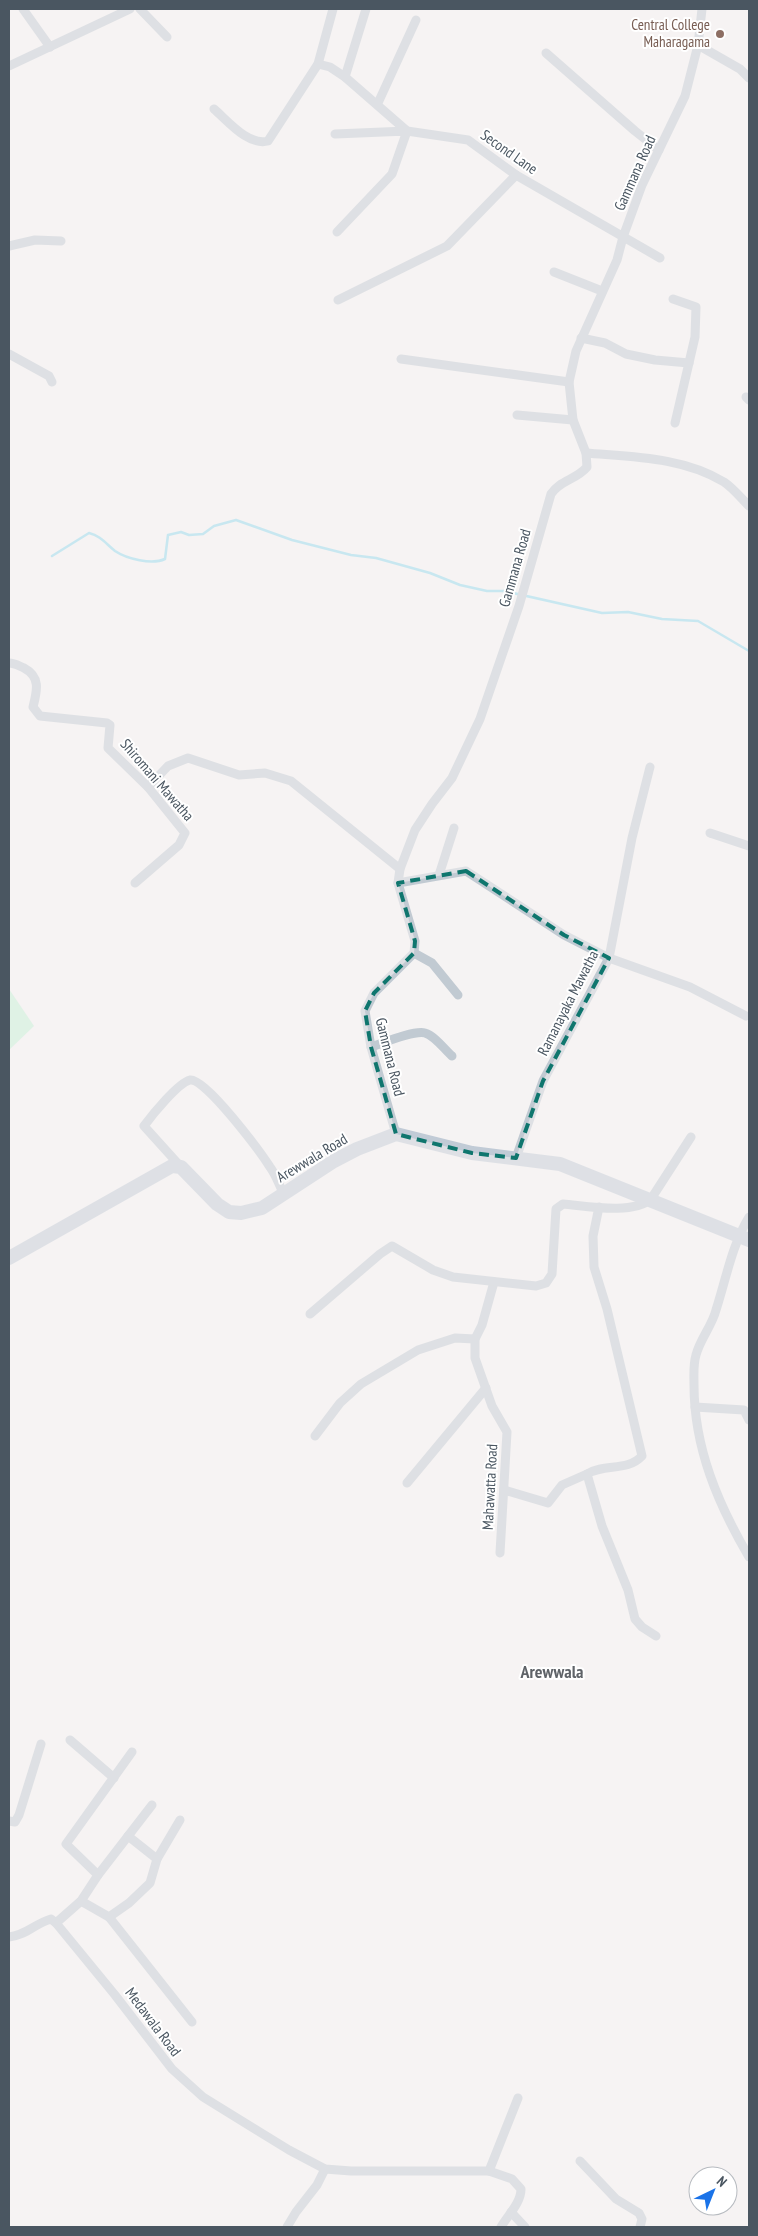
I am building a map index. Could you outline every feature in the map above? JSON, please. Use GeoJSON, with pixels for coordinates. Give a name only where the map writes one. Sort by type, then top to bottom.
{"type":"FeatureCollection","features":[{"type":"Feature","properties":{"kind":"street"},"geometry":{"type":"LineString","coordinates":[[23,9],[50,47]]}},
{"type":"Feature","properties":{"kind":"street"},"geometry":{"type":"LineString","coordinates":[[9,66],[130,9]]}},
{"type":"Feature","properties":{"kind":"street"},"geometry":{"type":"LineString","coordinates":[[140,9],[166,37]]}},
{"type":"Feature","properties":{"kind":"street"},"geometry":{"type":"LineString","coordinates":[[214,110],[244,136],[261,143],[268,141],[318,64],[332,9]]}},
{"type":"Feature","properties":{"kind":"street"},"geometry":{"type":"LineString","coordinates":[[345,77],[366,9]]}},
{"type":"Feature","properties":{"kind":"street","name":"Gammana Road"},"geometry":{"type":"LineString","coordinates":[[396,1134],[371,1047],[365,1011],[374,993],[414,953],[416,941],[398,882],[400,869],[415,830],[452,778],[480,719],[522,595],[551,494],[555,487],[582,473],[587,467],[586,453],[573,420],[569,382],[581,338],[617,260],[623,237],[642,185],[685,96],[698,45],[702,9]]}},
{"type":"Feature","properties":{"kind":"street"},"geometry":{"type":"LineString","coordinates":[[378,103],[416,20]]}},
{"type":"Feature","properties":{"kind":"street"},"geometry":{"type":"LineString","coordinates":[[698,45],[740,69],[749,78]]}},
{"type":"Feature","properties":{"kind":"street"},"geometry":{"type":"LineString","coordinates":[[546,53],[659,150]]}},
{"type":"Feature","properties":{"kind":"street"},"geometry":{"type":"LineString","coordinates":[[318,64],[330,66],[345,77],[378,103],[407,130],[392,174],[337,232]]}},
{"type":"Feature","properties":{"kind":"street","name":"Second Lane"},"geometry":{"type":"LineString","coordinates":[[335,134],[407,130],[468,140],[516,175],[660,258]]}},
{"type":"Feature","properties":{"kind":"street"},"geometry":{"type":"LineString","coordinates":[[338,300],[447,246],[516,175]]}},
{"type":"Feature","properties":{"kind":"street"},"geometry":{"type":"LineString","coordinates":[[9,246],[35,240],[61,241]]}},
{"type":"Feature","properties":{"kind":"street"},"geometry":{"type":"LineString","coordinates":[[554,272],[602,292]]}},
{"type":"Feature","properties":{"kind":"street"},"geometry":{"type":"LineString","coordinates":[[673,299],[696,307],[695,337],[675,423]]}},
{"type":"Feature","properties":{"kind":"street"},"geometry":{"type":"LineString","coordinates":[[581,338],[605,343],[626,354],[655,360],[689,363]]}},
{"type":"Feature","properties":{"kind":"street"},"geometry":{"type":"LineString","coordinates":[[9,354],[48,376],[52,382]]}},
{"type":"Feature","properties":{"kind":"street"},"geometry":{"type":"LineString","coordinates":[[401,360],[569,382]]}},
{"type":"Feature","properties":{"kind":"street"},"geometry":{"type":"LineString","coordinates":[[517,416],[573,420]]}},
{"type":"Feature","properties":{"kind":"street"},"geometry":{"type":"LineString","coordinates":[[586,453],[651,458],[697,468],[726,483],[749,506]]}},
{"type":"Feature","properties":{"kind":"street","name":"Shiromani Mawatha"},"geometry":{"type":"LineString","coordinates":[[9,663],[13,663],[30,672],[37,680],[33,707],[40,716],[107,723],[110,725],[108,748],[148,787],[185,834],[180,845],[134,883]]}},
{"type":"Feature","properties":{"kind":"street"},"geometry":{"type":"LineString","coordinates":[[148,787],[168,766],[188,758],[239,775],[266,772],[291,781],[400,869]]}},
{"type":"Feature","properties":{"kind":"street","name":"Ramanayaka Mawatha"},"geometry":{"type":"LineString","coordinates":[[516,1158],[543,1081],[608,958],[632,838],[650,767]]}},
{"type":"Feature","properties":{"kind":"street"},"geometry":{"type":"LineString","coordinates":[[438,875],[454,828]]}},
{"type":"Feature","properties":{"kind":"street"},"geometry":{"type":"LineString","coordinates":[[710,832],[749,846]]}},
{"type":"Feature","properties":{"kind":"street"},"geometry":{"type":"LineString","coordinates":[[398,882],[466,871],[564,935],[608,958],[690,987],[746,1016]]}},
{"type":"Feature","properties":{"kind":"street"},"geometry":{"type":"LineString","coordinates":[[414,953],[432,963],[458,995]]}},
{"type":"Feature","properties":{"kind":"street"},"geometry":{"type":"LineString","coordinates":[[371,1047],[413,1034],[424,1033],[432,1037],[452,1056]]}},
{"type":"Feature","properties":{"kind":"street"},"geometry":{"type":"LineString","coordinates":[[181,1167],[144,1126],[172,1094],[189,1080],[194,1080],[202,1085],[236,1121],[271,1168],[284,1194]]}},
{"type":"Feature","properties":{"kind":"street"},"geometry":{"type":"LineString","coordinates":[[396,1134],[472,1153],[560,1164],[744,1237]]}},
{"type":"Feature","properties":{"kind":"street","name":"Arewwala Road"},"geometry":{"type":"LineString","coordinates":[[181,1167],[217,1204],[228,1212],[241,1214],[255,1210],[284,1194],[334,1161],[357,1149],[396,1134]]}},
{"type":"Feature","properties":{"kind":"street"},"geometry":{"type":"LineString","coordinates":[[310,1314],[380,1254],[392,1246],[433,1270],[453,1277],[536,1286],[546,1283],[552,1274],[556,1209],[563,1204],[633,1207],[645,1204],[651,1199],[691,1137]]}},
{"type":"Feature","properties":{"kind":"street"},"geometry":{"type":"LineString","coordinates":[[9,1258],[172,1166],[181,1167]]}},
{"type":"Feature","properties":{"kind":"street"},"geometry":{"type":"LineString","coordinates":[[504,1490],[548,1503],[562,1485],[594,1469],[634,1464],[642,1456],[607,1309],[594,1267],[593,1236],[599,1207]]}},
{"type":"Feature","properties":{"kind":"street"},"geometry":{"type":"LineString","coordinates":[[749,1217],[744,1237],[715,1316],[696,1353],[694,1364],[695,1407],[700,1442],[714,1488],[729,1522],[749,1557]]}},
{"type":"Feature","properties":{"kind":"street","name":"Mahawatta Road"},"geometry":{"type":"LineString","coordinates":[[494,1282],[482,1325],[475,1339],[475,1358],[492,1406],[507,1432],[500,1553]]}},
{"type":"Feature","properties":{"kind":"street"},"geometry":{"type":"LineString","coordinates":[[315,1436],[340,1403],[361,1384],[418,1350],[455,1338],[475,1339]]}},
{"type":"Feature","properties":{"kind":"street"},"geometry":{"type":"LineString","coordinates":[[407,1483],[486,1388]]}},
{"type":"Feature","properties":{"kind":"street"},"geometry":{"type":"LineString","coordinates":[[695,1407],[744,1410],[749,1420]]}},
{"type":"Feature","properties":{"kind":"street"},"geometry":{"type":"LineString","coordinates":[[587,1474],[602,1526],[628,1590],[635,1619],[642,1627],[656,1636]]}},
{"type":"Feature","properties":{"kind":"street"},"geometry":{"type":"LineString","coordinates":[[70,1740],[114,1778]]}},
{"type":"Feature","properties":{"kind":"street"},"geometry":{"type":"LineString","coordinates":[[9,1821],[15,1822],[19,1815],[41,1744]]}},
{"type":"Feature","properties":{"kind":"street"},"geometry":{"type":"LineString","coordinates":[[98,1875],[66,1844],[132,1752]]}},
{"type":"Feature","properties":{"kind":"street"},"geometry":{"type":"LineString","coordinates":[[9,1937],[21,1935],[39,1922],[51,1920],[56,1923],[82,1900],[98,1875],[152,1805]]}},
{"type":"Feature","properties":{"kind":"street"},"geometry":{"type":"LineString","coordinates":[[109,1917],[129,1903],[150,1883],[157,1859],[180,1820]]}},
{"type":"Feature","properties":{"kind":"street"},"geometry":{"type":"LineString","coordinates":[[128,1836],[157,1859]]}},
{"type":"Feature","properties":{"kind":"street"},"geometry":{"type":"LineString","coordinates":[[82,1900],[109,1917],[192,2022]]}},
{"type":"Feature","properties":{"kind":"street","name":"Medawala Road"},"geometry":{"type":"LineString","coordinates":[[56,1923],[115,1994],[172,2070],[203,2097],[289,2150],[325,2169]]}},
{"type":"Feature","properties":{"kind":"street"},"geometry":{"type":"LineString","coordinates":[[489,2171],[518,2098]]}},
{"type":"Feature","properties":{"kind":"street"},"geometry":{"type":"LineString","coordinates":[[580,2161],[622,2205],[639,2213],[642,2219],[640,2227]]}},
{"type":"Feature","properties":{"kind":"street"},"geometry":{"type":"LineString","coordinates":[[287,2227],[292,2217],[317,2185],[325,2169],[351,2171],[489,2171],[512,2179],[521,2189],[521,2196],[501,2227]]}},
{"type":"Feature","properties":{"kind":"street"},"geometry":{"type":"LineString","coordinates":[[511,2212],[526,2227]]}},
{"type":"Feature","properties":{"kind":"highlighted area"},"geometry":{"type":"Polygon","coordinates":[[[466,871],[564,935],[609,958],[543,1081],[516,1158],[472,1153],[396,1134],[371,1047],[365,1011],[374,993],[414,953],[415,941],[398,883],[466,871]]]}},
{"type":"Feature","properties":{"kind":"green space"},"geometry":{"type":"Polygon","coordinates":[[[9,989],[34,1026],[9,1050],[9,989]]]}},
{"type":"Feature","properties":{"kind":"waterway"},"geometry":{"type":"LineString","coordinates":[[52,556],[89,533],[97,536],[115,551],[126,556],[140,560],[160,561],[165,559],[168,535],[181,532],[189,535],[203,534],[214,526],[236,520],[292,540],[351,555],[376,558],[430,573],[460,585],[487,591],[504,591],[602,613],[628,612],[662,619],[698,621],[749,651]]}},
{"type":"Feature","properties":{"kind":"place","name":"Central College Maharagama"},"geometry":{"type":"Point","coordinates":[720,34]}},
{"type":"Feature","properties":{"kind":"district","name":"Arewwala"},"geometry":{"type":"Point","coordinates":[552,1672]}}]}
